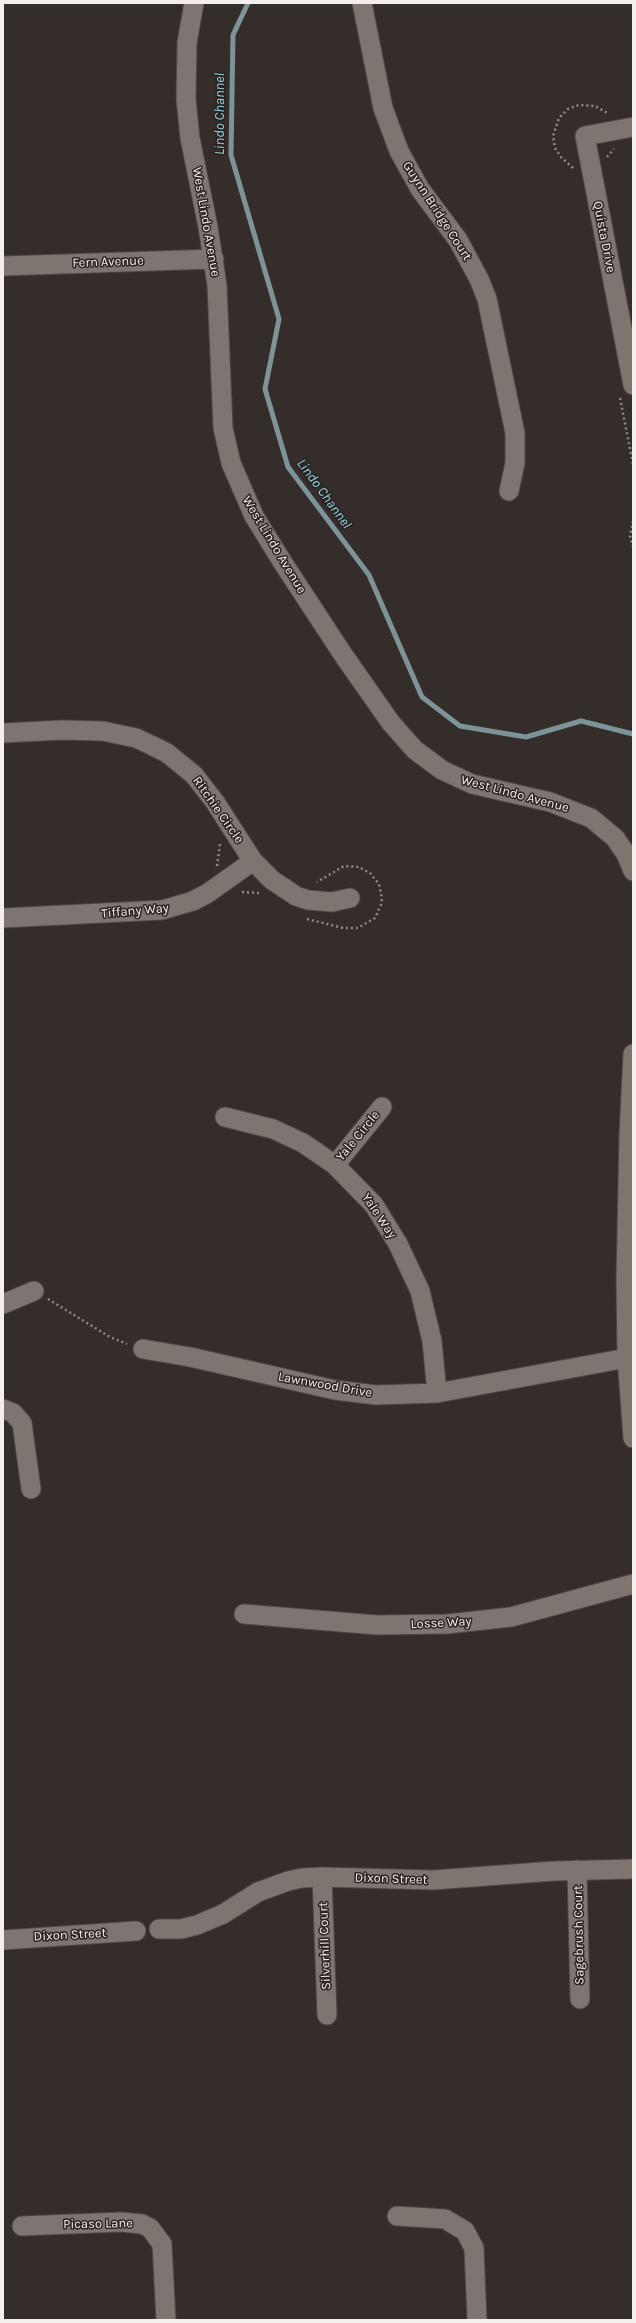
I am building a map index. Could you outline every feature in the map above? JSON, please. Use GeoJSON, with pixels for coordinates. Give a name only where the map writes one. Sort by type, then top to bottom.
{"type":"FeatureCollection","features":[{"type":"Feature","properties":{"kind":"street","name":"West Lindo Avenue"},"geometry":{"type":"LineString","coordinates":[[194,3],[187,43],[186,99],[190,138],[214,259],[219,324],[223,428],[231,463],[241,490],[261,529],[349,662],[399,734],[434,765],[472,784],[550,802],[587,816],[600,824],[615,838],[626,854],[633,872]]}},
{"type":"Feature","properties":{"kind":"street","name":"Guynn Bridge Court"},"geometry":{"type":"LineString","coordinates":[[362,3],[383,108],[399,151],[420,189],[458,240],[479,279],[487,298],[515,433],[515,463],[509,491]]}},
{"type":"Feature","properties":{"kind":"street","name":"Quista Drive"},"geometry":{"type":"LineString","coordinates":[[633,127],[585,136],[633,385]]}},
{"type":"Feature","properties":{"kind":"street","name":"Fern Avenue"},"geometry":{"type":"LineString","coordinates":[[3,266],[214,259]]}},
{"type":"Feature","properties":{"kind":"street","name":"Ritchie Circle"},"geometry":{"type":"LineString","coordinates":[[3,733],[62,730],[104,731],[136,738],[151,744],[167,753],[194,775],[215,802],[253,861],[272,880],[296,896],[320,902],[350,898]]}},
{"type":"Feature","properties":{"kind":"street","name":"Tiffany Way"},"geometry":{"type":"LineString","coordinates":[[3,918],[162,910],[198,898],[253,861]]}},
{"type":"Feature","properties":{"kind":"street"},"geometry":{"type":"LineString","coordinates":[[633,1054],[626,1221],[627,1358],[633,1438]]}},
{"type":"Feature","properties":{"kind":"street","name":"Yale Circle"},"geometry":{"type":"LineString","coordinates":[[335,1165],[382,1107]]}},
{"type":"Feature","properties":{"kind":"street","name":"Yale Way"},"geometry":{"type":"LineString","coordinates":[[225,1118],[260,1125],[287,1135],[335,1165],[374,1205],[412,1273],[425,1306],[429,1323],[437,1393]]}},
{"type":"Feature","properties":{"kind":"street"},"geometry":{"type":"LineString","coordinates":[[3,1304],[34,1291]]}},
{"type":"Feature","properties":{"kind":"street","name":"Lawnwood Drive"},"geometry":{"type":"LineString","coordinates":[[143,1349],[190,1357],[356,1393],[397,1395],[437,1393],[627,1358]]}},
{"type":"Feature","properties":{"kind":"street"},"geometry":{"type":"LineString","coordinates":[[3,1409],[13,1413],[22,1423],[31,1489]]}},
{"type":"Feature","properties":{"kind":"street","name":"Losse Way"},"geometry":{"type":"LineString","coordinates":[[244,1614],[377,1625],[462,1623],[511,1617],[633,1584]]}},
{"type":"Feature","properties":{"kind":"street","name":"Dixon Street"},"geometry":{"type":"LineString","coordinates":[[160,1929],[181,1929],[197,1925],[223,1914],[258,1892],[273,1886],[288,1881],[322,1876],[433,1880],[577,1870],[633,1869]]}},
{"type":"Feature","properties":{"kind":"street","name":"Sagebrush Court"},"geometry":{"type":"LineString","coordinates":[[577,1870],[580,1999]]}},
{"type":"Feature","properties":{"kind":"street","name":"Silverhill Court"},"geometry":{"type":"LineString","coordinates":[[322,1876],[327,2015]]}},
{"type":"Feature","properties":{"kind":"street","name":"Dixon Street"},"geometry":{"type":"LineString","coordinates":[[3,1940],[136,1931]]}},
{"type":"Feature","properties":{"kind":"street"},"geometry":{"type":"LineString","coordinates":[[397,2216],[445,2219],[465,2231],[474,2248],[478,2320]]}},
{"type":"Feature","properties":{"kind":"street","name":"Picaso Lane"},"geometry":{"type":"LineString","coordinates":[[22,2226],[121,2222],[142,2224],[150,2228],[162,2244],[166,2320]]}},
{"type":"Feature","properties":{"kind":"path"},"geometry":{"type":"LineString","coordinates":[[606,163],[609,153],[616,147]]}},
{"type":"Feature","properties":{"kind":"path"},"geometry":{"type":"LineString","coordinates":[[633,521],[630,536],[633,546]]}},
{"type":"Feature","properties":{"kind":"path"},"geometry":{"type":"LineString","coordinates":[[212,869],[217,866],[221,845],[218,840]]}},
{"type":"Feature","properties":{"kind":"path"},"geometry":{"type":"LineString","coordinates":[[304,917],[338,927],[358,928],[375,918],[381,905],[382,899],[379,884],[370,873],[359,867],[344,866],[331,873],[324,880],[314,883]]}},
{"type":"Feature","properties":{"kind":"path"},"geometry":{"type":"LineString","coordinates":[[240,891],[262,893]]}},
{"type":"Feature","properties":{"kind":"path"},"geometry":{"type":"LineString","coordinates":[[34,1291],[110,1337],[143,1349]]}},
{"type":"Feature","properties":{"kind":"waterway","name":"Lindo Channel"},"geometry":{"type":"LineString","coordinates":[[248,3],[233,35],[231,155],[279,319],[265,389],[288,467],[369,575],[422,697],[460,726],[526,737],[581,721],[633,734]]}}]}
